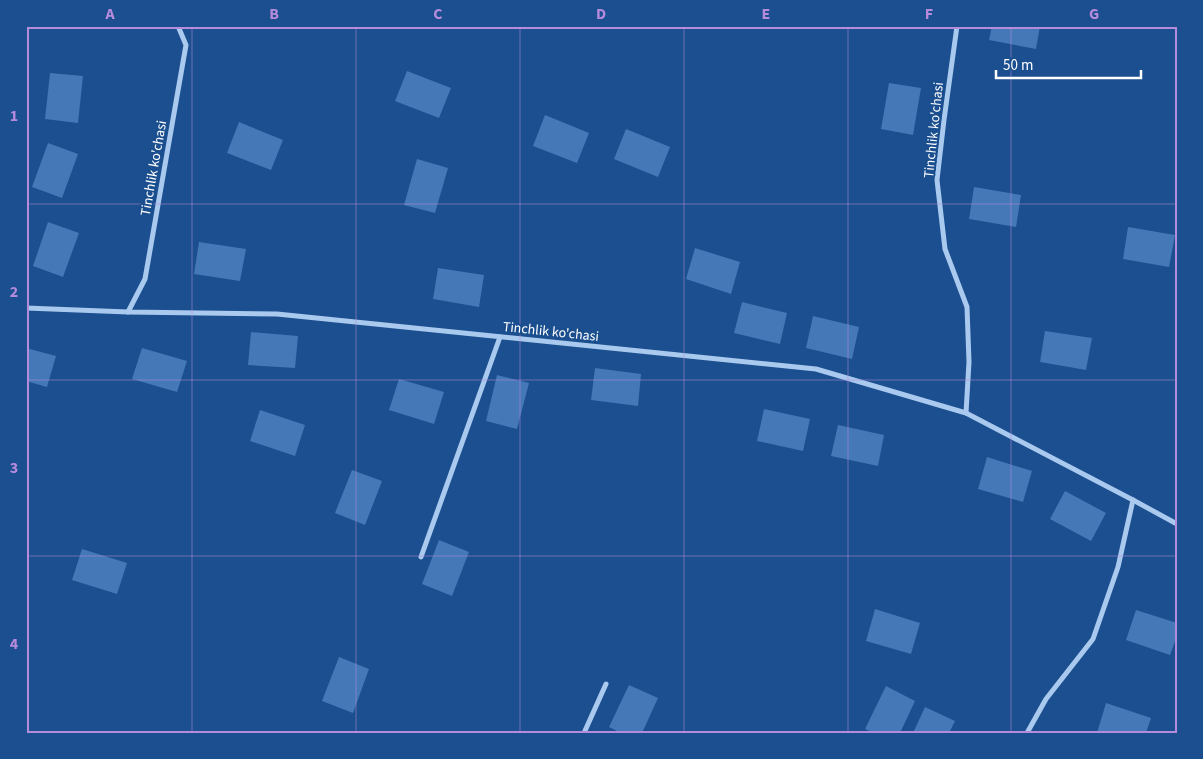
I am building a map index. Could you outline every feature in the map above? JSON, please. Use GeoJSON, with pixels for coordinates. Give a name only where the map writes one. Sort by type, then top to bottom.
{"type":"FeatureCollection","features":[{"type":"Feature","properties":{"kind":"street","name":"Tinchlik ko'chasi"},"geometry":{"type":"LineString","coordinates":[[128,312],[145,279],[186,44],[178,26]]}},
{"type":"Feature","properties":{"kind":"street","name":"Tinchlik ko'chasi"},"geometry":{"type":"LineString","coordinates":[[957,26],[937,180],[945,249],[967,307],[969,362],[966,413]]}},
{"type":"Feature","properties":{"kind":"street","name":"Tinchlik ko'chasi"},"geometry":{"type":"LineString","coordinates":[[26,308],[128,312],[277,314],[816,369],[966,413],[1177,524]]}},
{"type":"Feature","properties":{"kind":"street"},"geometry":{"type":"LineString","coordinates":[[421,557],[500,337]]}},
{"type":"Feature","properties":{"kind":"street"},"geometry":{"type":"LineString","coordinates":[[1027,733],[1046,699],[1093,639],[1118,567],[1133,500]]}},
{"type":"Feature","properties":{"kind":"street"},"geometry":{"type":"LineString","coordinates":[[584,733],[606,684]]}},
{"type":"Feature","properties":{"kind":"building"},"geometry":{"type":"Polygon","coordinates":[[[992,26],[1040,26],[1036,49],[989,40],[992,26]]]}},
{"type":"Feature","properties":{"kind":"building"},"geometry":{"type":"Polygon","coordinates":[[[407,71],[451,88],[439,118],[395,101],[407,71]]]}},
{"type":"Feature","properties":{"kind":"building"},"geometry":{"type":"Polygon","coordinates":[[[50,73],[83,76],[78,123],[45,119],[50,73]]]}},
{"type":"Feature","properties":{"kind":"building"},"geometry":{"type":"Polygon","coordinates":[[[889,83],[921,88],[913,135],[881,129],[889,83]]]}},
{"type":"Feature","properties":{"kind":"building"},"geometry":{"type":"Polygon","coordinates":[[[545,115],[589,133],[577,163],[533,146],[545,115]]]}},
{"type":"Feature","properties":{"kind":"building"},"geometry":{"type":"Polygon","coordinates":[[[239,122],[283,140],[271,170],[227,153],[239,122]]]}},
{"type":"Feature","properties":{"kind":"building"},"geometry":{"type":"Polygon","coordinates":[[[626,129],[670,147],[658,177],[614,159],[626,129]]]}},
{"type":"Feature","properties":{"kind":"building"},"geometry":{"type":"Polygon","coordinates":[[[48,143],[78,154],[62,198],[32,187],[48,143]]]}},
{"type":"Feature","properties":{"kind":"building"},"geometry":{"type":"Polygon","coordinates":[[[417,159],[448,168],[435,213],[404,205],[417,159]]]}},
{"type":"Feature","properties":{"kind":"building"},"geometry":{"type":"Polygon","coordinates":[[[974,187],[1021,195],[1016,227],[969,219],[974,187]]]}},
{"type":"Feature","properties":{"kind":"building"},"geometry":{"type":"Polygon","coordinates":[[[48,222],[79,233],[63,277],[33,266],[48,222]]]}},
{"type":"Feature","properties":{"kind":"building"},"geometry":{"type":"Polygon","coordinates":[[[1128,227],[1175,235],[1169,267],[1123,259],[1128,227]]]}},
{"type":"Feature","properties":{"kind":"building"},"geometry":{"type":"Polygon","coordinates":[[[199,242],[246,249],[240,281],[194,274],[199,242]]]}},
{"type":"Feature","properties":{"kind":"building"},"geometry":{"type":"Polygon","coordinates":[[[695,248],[740,262],[731,294],[686,279],[695,248]]]}},
{"type":"Feature","properties":{"kind":"building"},"geometry":{"type":"Polygon","coordinates":[[[438,268],[484,275],[479,307],[433,299],[438,268]]]}},
{"type":"Feature","properties":{"kind":"building"},"geometry":{"type":"Polygon","coordinates":[[[742,302],[787,313],[780,344],[734,333],[742,302]]]}},
{"type":"Feature","properties":{"kind":"building"},"geometry":{"type":"Polygon","coordinates":[[[813,316],[859,327],[852,359],[806,348],[813,316]]]}},
{"type":"Feature","properties":{"kind":"building"},"geometry":{"type":"Polygon","coordinates":[[[1045,331],[1092,338],[1086,370],[1040,362],[1045,331]]]}},
{"type":"Feature","properties":{"kind":"building"},"geometry":{"type":"Polygon","coordinates":[[[251,332],[298,336],[295,368],[248,365],[251,332]]]}},
{"type":"Feature","properties":{"kind":"building"},"geometry":{"type":"Polygon","coordinates":[[[26,348],[56,356],[47,387],[26,381],[26,348]]]}},
{"type":"Feature","properties":{"kind":"building"},"geometry":{"type":"Polygon","coordinates":[[[142,348],[187,361],[177,392],[132,379],[142,348]]]}},
{"type":"Feature","properties":{"kind":"building"},"geometry":{"type":"Polygon","coordinates":[[[595,368],[641,374],[638,406],[591,400],[595,368]]]}},
{"type":"Feature","properties":{"kind":"building"},"geometry":{"type":"Polygon","coordinates":[[[497,375],[529,383],[517,429],[486,421],[497,375]]]}},
{"type":"Feature","properties":{"kind":"building"},"geometry":{"type":"Polygon","coordinates":[[[399,379],[444,392],[434,424],[389,410],[399,379]]]}},
{"type":"Feature","properties":{"kind":"building"},"geometry":{"type":"Polygon","coordinates":[[[764,409],[810,419],[803,451],[757,441],[764,409]]]}},
{"type":"Feature","properties":{"kind":"building"},"geometry":{"type":"Polygon","coordinates":[[[260,410],[305,425],[295,456],[250,441],[260,410]]]}},
{"type":"Feature","properties":{"kind":"building"},"geometry":{"type":"Polygon","coordinates":[[[838,425],[884,435],[878,466],[831,456],[838,425]]]}},
{"type":"Feature","properties":{"kind":"building"},"geometry":{"type":"Polygon","coordinates":[[[987,457],[1032,471],[1023,502],[978,489],[987,457]]]}},
{"type":"Feature","properties":{"kind":"building"},"geometry":{"type":"Polygon","coordinates":[[[352,470],[382,481],[365,525],[335,513],[352,470]]]}},
{"type":"Feature","properties":{"kind":"building"},"geometry":{"type":"Polygon","coordinates":[[[1065,491],[1106,513],[1091,541],[1050,519],[1065,491]]]}},
{"type":"Feature","properties":{"kind":"building"},"geometry":{"type":"Polygon","coordinates":[[[439,540],[469,552],[452,596],[422,584],[439,540]]]}},
{"type":"Feature","properties":{"kind":"building"},"geometry":{"type":"Polygon","coordinates":[[[82,549],[127,563],[117,594],[72,580],[82,549]]]}},
{"type":"Feature","properties":{"kind":"building"},"geometry":{"type":"Polygon","coordinates":[[[875,609],[920,623],[911,654],[866,641],[875,609]]]}},
{"type":"Feature","properties":{"kind":"building"},"geometry":{"type":"Polygon","coordinates":[[[1136,610],[1177,623],[1177,636],[1170,655],[1126,640],[1136,610]]]}},
{"type":"Feature","properties":{"kind":"building"},"geometry":{"type":"Polygon","coordinates":[[[339,657],[369,669],[353,713],[322,701],[339,657]]]}},
{"type":"Feature","properties":{"kind":"building"},"geometry":{"type":"Polygon","coordinates":[[[629,685],[658,698],[642,733],[621,733],[609,727],[629,685]]]}},
{"type":"Feature","properties":{"kind":"building"},"geometry":{"type":"Polygon","coordinates":[[[886,686],[915,701],[900,733],[874,733],[865,729],[886,686]]]}},
{"type":"Feature","properties":{"kind":"building"},"geometry":{"type":"Polygon","coordinates":[[[1106,703],[1151,718],[1146,733],[1097,733],[1106,703]]]}},
{"type":"Feature","properties":{"kind":"building"},"geometry":{"type":"Polygon","coordinates":[[[925,707],[955,721],[949,733],[913,733],[925,707]]]}}]}
